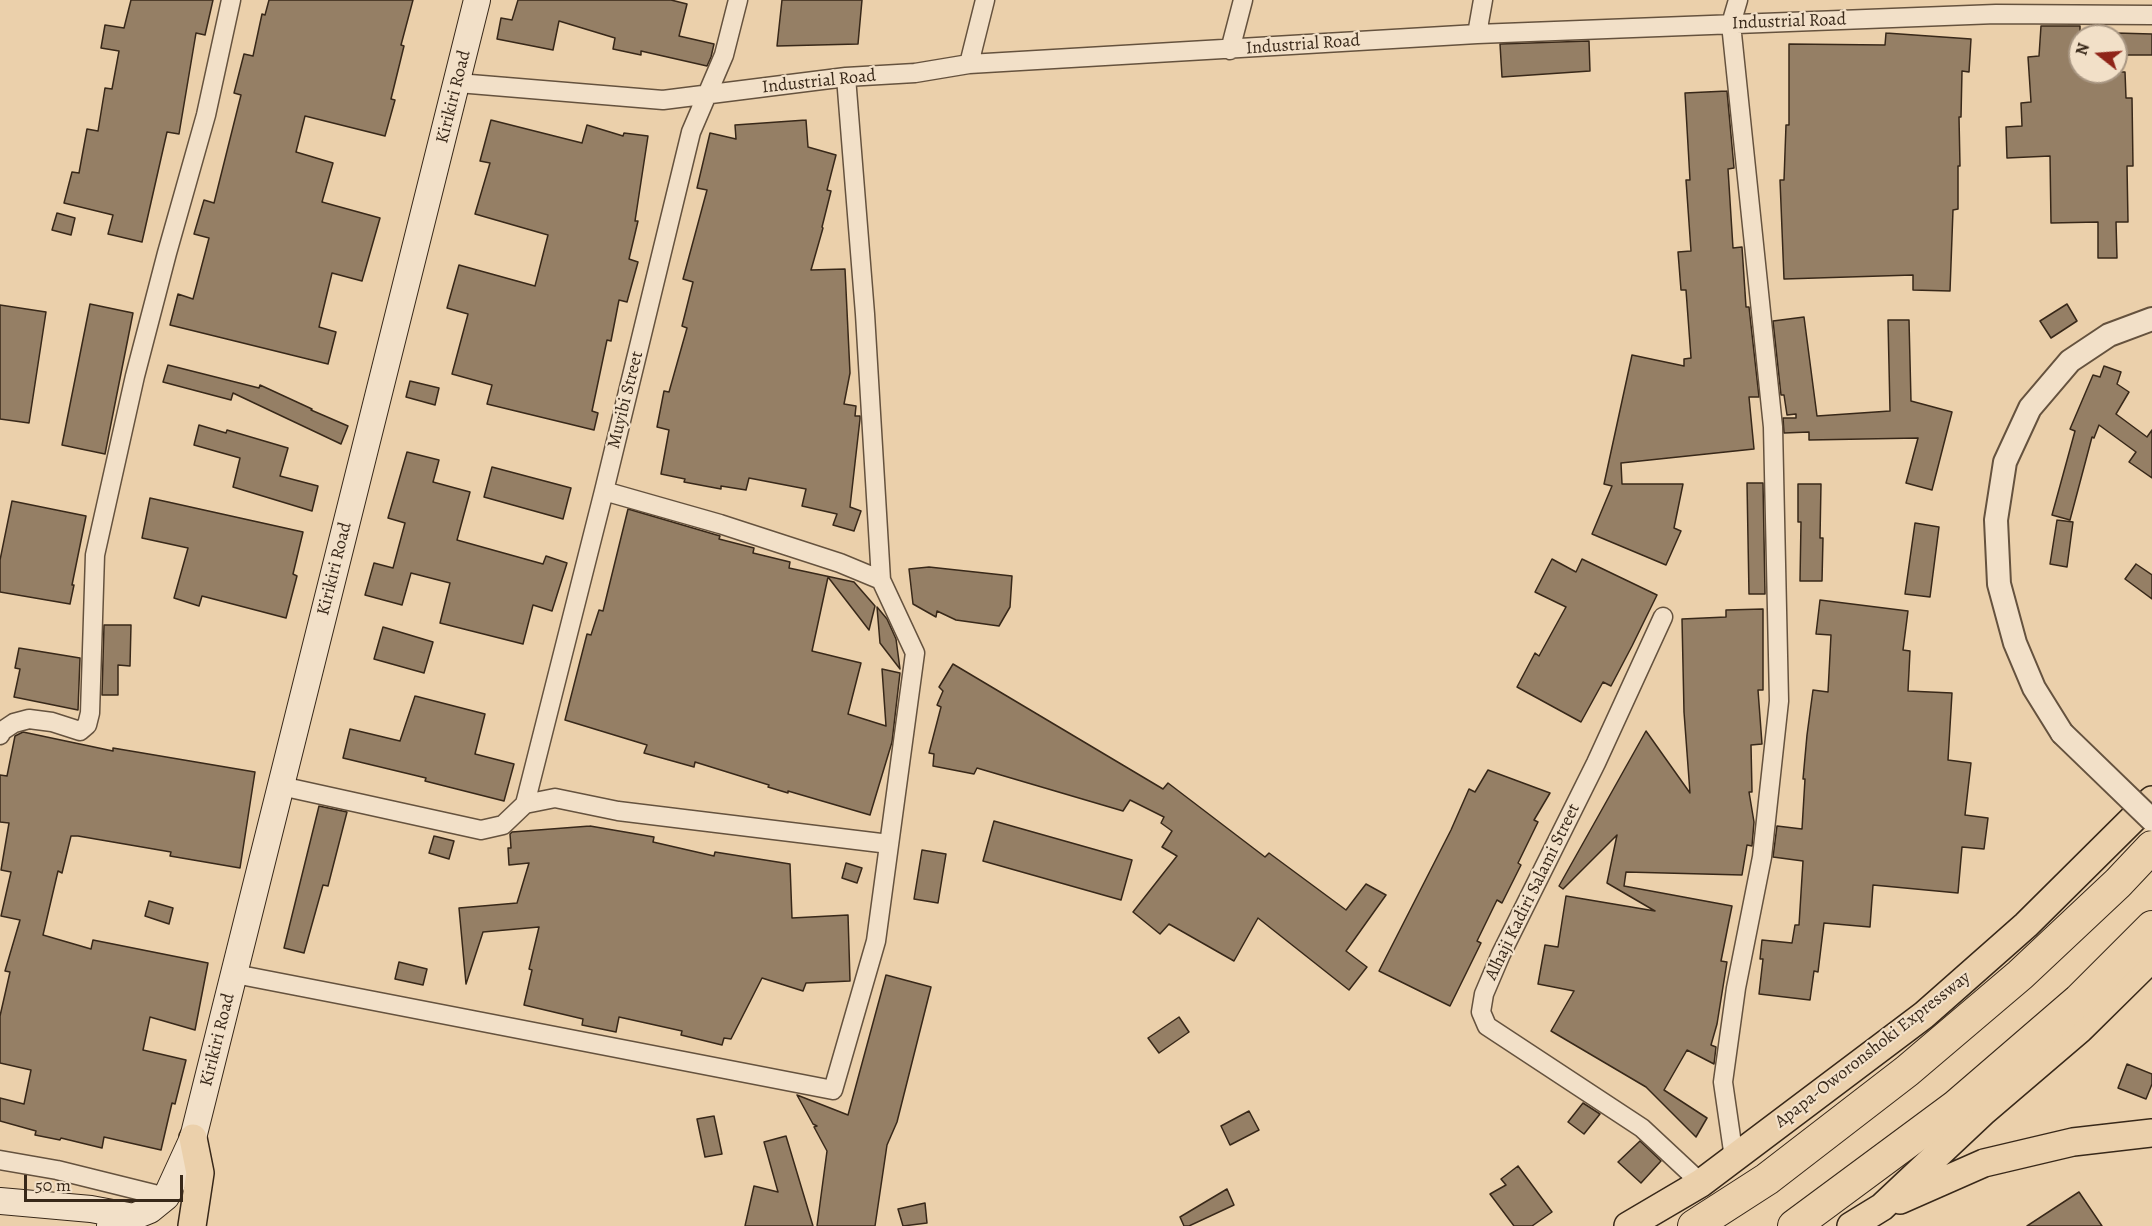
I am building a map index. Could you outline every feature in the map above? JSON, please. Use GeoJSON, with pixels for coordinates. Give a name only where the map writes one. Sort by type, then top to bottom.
{"type":"FeatureCollection","features":[{"type":"Feature","properties":{"kind":"highway","name":"Apapa-Oworonshoki Expressway"},"geometry":{"type":"LineString","coordinates":[[1694,1226],[1767,1179],[1907,1071],[2020,975],[2152,847]]}},
{"type":"Feature","properties":{"kind":"highway"},"geometry":{"type":"LineString","coordinates":[[1800,1223],[1956,1106],[2079,1000],[2152,927]]}},
{"type":"Feature","properties":{"kind":"main road","name":"Kirikiri Road"},"geometry":{"type":"LineString","coordinates":[[166,1197],[194,1138],[477,0]]}},
{"type":"Feature","properties":{"kind":"main road","name":"Apapa-Oworonshoki Expressway"},"geometry":{"type":"LineString","coordinates":[[1628,1226],[1701,1183],[1924,1015],[2026,925],[2152,800]]}},
{"type":"Feature","properties":{"kind":"main road"},"geometry":{"type":"LineString","coordinates":[[1882,1207],[1984,1111],[2080,1029],[2152,958]]}},
{"type":"Feature","properties":{"kind":"main road"},"geometry":{"type":"LineString","coordinates":[[1851,1226],[1882,1207],[1984,1163],[2073,1142],[2152,1133]]}},
{"type":"Feature","properties":{"kind":"main road"},"geometry":{"type":"LineString","coordinates":[[192,1226],[200,1173],[194,1138]]}},
{"type":"Feature","properties":{"kind":"main road"},"geometry":{"type":"LineString","coordinates":[[110,1226],[150,1210],[166,1197]]}},
{"type":"Feature","properties":{"kind":"main road"},"geometry":{"type":"LineString","coordinates":[[0,1201],[91,1209],[135,1217]]}},
{"type":"Feature","properties":{"kind":"street"},"geometry":{"type":"LineString","coordinates":[[0,735],[2,731],[15,723],[29,719],[51,722],[80,731],[87,725],[90,713],[95,555],[135,376],[206,116],[231,0]]}},
{"type":"Feature","properties":{"kind":"street","name":"Muyibi Street"},"geometry":{"type":"LineString","coordinates":[[525,804],[691,132],[724,55],[738,0]]}},
{"type":"Feature","properties":{"kind":"street"},"geometry":{"type":"LineString","coordinates":[[969,64],[985,0]]}},
{"type":"Feature","properties":{"kind":"street"},"geometry":{"type":"LineString","coordinates":[[1230,50],[1243,0]]}},
{"type":"Feature","properties":{"kind":"street"},"geometry":{"type":"LineString","coordinates":[[1477,34],[1484,0]]}},
{"type":"Feature","properties":{"kind":"street"},"geometry":{"type":"LineString","coordinates":[[1734,1158],[1723,1082],[1736,988],[1762,857],[1779,701],[1773,427],[1731,24],[1738,0]]}},
{"type":"Feature","properties":{"kind":"street","name":"Industrial Road"},"geometry":{"type":"LineString","coordinates":[[458,82],[663,100],[969,64],[1477,34],[1731,24],[1998,7],[2152,15]]}},
{"type":"Feature","properties":{"kind":"street"},"geometry":{"type":"LineString","coordinates":[[235,974],[833,1090],[876,941],[915,653],[881,580],[865,314],[846,77]]}},
{"type":"Feature","properties":{"kind":"street"},"geometry":{"type":"LineString","coordinates":[[2152,319],[2109,335],[2070,361],[2030,408],[2005,462],[1996,520],[1999,584],[2015,643],[2034,688],[2062,733],[2152,820]]}},
{"type":"Feature","properties":{"kind":"street"},"geometry":{"type":"LineString","coordinates":[[604,491],[720,524],[840,562],[881,580]]}},
{"type":"Feature","properties":{"kind":"street","name":"Alhaji Kadiri Salami Street"},"geometry":{"type":"LineString","coordinates":[[1663,616],[1596,763],[1501,954],[1484,994],[1481,1012],[1487,1026],[1642,1128],[1701,1183]]}},
{"type":"Feature","properties":{"kind":"street"},"geometry":{"type":"LineString","coordinates":[[280,786],[482,831],[503,825],[525,804],[555,798],[618,811],[889,844]]}},
{"type":"Feature","properties":{"kind":"street"},"geometry":{"type":"LineString","coordinates":[[0,1160],[68,1172],[166,1197]]}},
{"type":"Feature","properties":{"kind":"building"},"geometry":{"type":"Polygon","coordinates":[[[131,0],[213,0],[205,35],[196,33],[179,134],[167,132],[142,242],[108,234],[113,215],[64,203],[72,172],[79,173],[87,129],[98,131],[105,88],[112,89],[119,51],[101,48],[105,25],[124,28],[131,0]]]}},
{"type":"Feature","properties":{"kind":"building"},"geometry":{"type":"Polygon","coordinates":[[[269,0],[413,0],[401,45],[404,46],[391,99],[395,100],[385,136],[305,116],[296,152],[333,163],[322,202],[380,218],[362,281],[332,273],[319,327],[336,332],[328,364],[170,325],[178,294],[193,299],[209,238],[194,234],[204,200],[214,203],[241,95],[234,93],[244,54],[253,56],[262,14],[265,15],[269,0]]]}},
{"type":"Feature","properties":{"kind":"building"},"geometry":{"type":"Polygon","coordinates":[[[518,0],[671,0],[687,4],[679,36],[714,44],[711,57],[707,66],[641,51],[641,55],[613,49],[615,38],[559,21],[553,50],[497,39],[501,18],[512,20],[518,0]]]}},
{"type":"Feature","properties":{"kind":"building"},"geometry":{"type":"Polygon","coordinates":[[[782,0],[862,0],[858,44],[777,46],[782,0]]]}},
{"type":"Feature","properties":{"kind":"building"},"geometry":{"type":"Polygon","coordinates":[[[2041,26],[2068,26],[2068,84],[2125,84],[2126,98],[2132,98],[2133,166],[2127,166],[2128,222],[2116,222],[2117,258],[2098,258],[2098,222],[2051,223],[2050,156],[2007,158],[2006,127],[2022,126],[2021,103],[2031,102],[2028,57],[2039,56],[2041,26]]]}},
{"type":"Feature","properties":{"kind":"building"},"geometry":{"type":"Polygon","coordinates":[[[1886,33],[1971,39],[1969,72],[1962,71],[1958,209],[1953,210],[1950,291],[1913,290],[1913,275],[1784,279],[1780,180],[1784,180],[1786,125],[1789,125],[1789,44],[1885,45],[1886,33]]]}},
{"type":"Feature","properties":{"kind":"building"},"geometry":{"type":"Polygon","coordinates":[[[2128,33],[2152,34],[2152,55],[2128,55],[2128,33]]]}},
{"type":"Feature","properties":{"kind":"building"},"geometry":{"type":"Polygon","coordinates":[[[1589,41],[1590,71],[1502,77],[1500,44],[1589,41]]]}},
{"type":"Feature","properties":{"kind":"building"},"geometry":{"type":"Polygon","coordinates":[[[1727,91],[1734,168],[1728,169],[1733,248],[1742,247],[1746,307],[1749,307],[1759,397],[1749,397],[1754,449],[1621,463],[1622,484],[1683,484],[1674,528],[1681,531],[1666,565],[1592,534],[1612,486],[1604,484],[1632,355],[1684,366],[1684,359],[1691,358],[1686,290],[1681,290],[1678,252],[1691,251],[1686,180],[1690,180],[1685,93],[1727,91]]]}},
{"type":"Feature","properties":{"kind":"building"},"geometry":{"type":"Polygon","coordinates":[[[491,120],[582,143],[587,125],[623,136],[624,133],[648,136],[635,221],[638,221],[629,259],[638,262],[627,302],[619,300],[611,341],[607,340],[592,411],[598,413],[594,430],[487,404],[492,385],[452,374],[468,314],[447,308],[459,265],[535,286],[548,235],[475,214],[490,163],[480,161],[491,120]]]}},
{"type":"Feature","properties":{"kind":"building"},"geometry":{"type":"Polygon","coordinates":[[[806,120],[808,147],[836,155],[827,190],[831,191],[823,228],[811,270],[845,269],[850,373],[844,404],[856,406],[855,416],[860,416],[850,507],[861,511],[854,531],[833,525],[837,514],[802,506],[806,489],[749,478],[746,490],[721,486],[721,489],[684,482],[685,479],[661,474],[669,430],[657,427],[664,391],[669,392],[687,328],[682,326],[693,282],[683,279],[707,190],[697,188],[710,133],[736,139],[735,125],[806,120]]]}},
{"type":"Feature","properties":{"kind":"building"},"geometry":{"type":"Polygon","coordinates":[[[57,213],[75,218],[71,235],[52,230],[57,213]]]}},
{"type":"Feature","properties":{"kind":"building"},"geometry":{"type":"Polygon","coordinates":[[[90,304],[133,313],[105,454],[62,445],[90,304]]]}},
{"type":"Feature","properties":{"kind":"building"},"geometry":{"type":"Polygon","coordinates":[[[2067,304],[2077,321],[2051,338],[2040,321],[2067,304]]]}},
{"type":"Feature","properties":{"kind":"building"},"geometry":{"type":"Polygon","coordinates":[[[0,305],[46,312],[29,423],[0,419],[0,305]]]}},
{"type":"Feature","properties":{"kind":"building"},"geometry":{"type":"Polygon","coordinates":[[[1804,317],[1817,416],[1890,411],[1888,320],[1909,320],[1911,401],[1952,412],[1932,490],[1906,483],[1918,438],[1809,440],[1809,432],[1784,433],[1783,418],[1796,418],[1796,414],[1787,415],[1784,395],[1781,395],[1773,321],[1804,317]]]}},
{"type":"Feature","properties":{"kind":"building"},"geometry":{"type":"Polygon","coordinates":[[[168,365],[259,388],[260,385],[348,426],[341,444],[233,393],[231,400],[163,382],[168,365]]]}},
{"type":"Feature","properties":{"kind":"building"},"geometry":{"type":"Polygon","coordinates":[[[2104,366],[2121,372],[2117,384],[2129,392],[2116,414],[2147,437],[2152,430],[2152,478],[2129,462],[2136,452],[2099,425],[2094,438],[2092,437],[2070,520],[2052,515],[2075,431],[2070,429],[2093,375],[2100,377],[2104,366]]]}},
{"type":"Feature","properties":{"kind":"building"},"geometry":{"type":"Polygon","coordinates":[[[410,381],[439,388],[435,405],[406,397],[410,381]]]}},
{"type":"Feature","properties":{"kind":"building"},"geometry":{"type":"Polygon","coordinates":[[[199,425],[226,433],[227,430],[288,448],[280,476],[318,486],[312,511],[233,487],[240,458],[194,445],[199,425]]]}},
{"type":"Feature","properties":{"kind":"building"},"geometry":{"type":"Polygon","coordinates":[[[407,452],[439,460],[433,482],[470,492],[457,540],[543,564],[546,556],[567,563],[552,611],[533,605],[523,644],[440,623],[450,583],[411,573],[402,605],[365,595],[374,563],[393,568],[405,523],[388,518],[407,452]]]}},
{"type":"Feature","properties":{"kind":"building"},"geometry":{"type":"Polygon","coordinates":[[[492,467],[571,488],[563,519],[484,497],[492,467]]]}},
{"type":"Feature","properties":{"kind":"building"},"geometry":{"type":"Polygon","coordinates":[[[1747,483],[1763,483],[1765,594],[1749,594],[1747,483]]]}},
{"type":"Feature","properties":{"kind":"building"},"geometry":{"type":"Polygon","coordinates":[[[1798,484],[1821,484],[1822,581],[1800,581],[1801,522],[1798,522],[1798,484]]]}},
{"type":"Feature","properties":{"kind":"building"},"geometry":{"type":"Polygon","coordinates":[[[150,498],[303,532],[293,574],[297,576],[286,618],[202,596],[199,606],[174,598],[188,548],[142,538],[150,498]]]}},
{"type":"Feature","properties":{"kind":"building"},"geometry":{"type":"Polygon","coordinates":[[[12,501],[86,516],[70,604],[0,592],[0,560],[12,501]]]}},
{"type":"Feature","properties":{"kind":"building"},"geometry":{"type":"Polygon","coordinates":[[[628,509],[754,548],[753,553],[790,562],[789,568],[854,582],[875,606],[869,630],[828,577],[812,651],[861,663],[848,714],[886,726],[882,669],[900,673],[892,742],[870,815],[768,787],[769,785],[695,762],[694,767],[644,753],[647,745],[565,720],[587,634],[591,635],[599,610],[603,611],[628,509]]]}},
{"type":"Feature","properties":{"kind":"building"},"geometry":{"type":"Polygon","coordinates":[[[2057,520],[2073,522],[2067,567],[2050,564],[2057,520]]]}},
{"type":"Feature","properties":{"kind":"building"},"geometry":{"type":"Polygon","coordinates":[[[1915,523],[1939,527],[1930,597],[1905,594],[1915,523]]]}},
{"type":"Feature","properties":{"kind":"building"},"geometry":{"type":"Polygon","coordinates":[[[1552,559],[1576,572],[1582,559],[1657,595],[1611,686],[1603,682],[1581,722],[1517,687],[1535,653],[1539,656],[1566,607],[1535,592],[1552,559]]]}},
{"type":"Feature","properties":{"kind":"building"},"geometry":{"type":"Polygon","coordinates":[[[2136,564],[2152,575],[2152,599],[2125,579],[2136,564]]]}},
{"type":"Feature","properties":{"kind":"building"},"geometry":{"type":"Polygon","coordinates":[[[929,567],[1012,576],[1010,607],[999,626],[956,620],[937,611],[936,617],[913,604],[909,569],[929,567]]]}},
{"type":"Feature","properties":{"kind":"building"},"geometry":{"type":"Polygon","coordinates":[[[1820,600],[1908,611],[1903,650],[1910,651],[1908,691],[1952,693],[1948,760],[1971,763],[1965,815],[1988,818],[1984,849],[1962,847],[1958,893],[1873,885],[1870,927],[1824,923],[1818,972],[1814,971],[1810,1000],[1759,994],[1763,959],[1760,959],[1762,940],[1792,943],[1795,925],[1799,925],[1803,861],[1773,857],[1777,826],[1802,829],[1805,779],[1803,779],[1813,690],[1828,692],[1831,635],[1816,634],[1820,600]]]}},
{"type":"Feature","properties":{"kind":"building"},"geometry":{"type":"Polygon","coordinates":[[[877,607],[887,619],[896,639],[900,669],[880,643],[877,607]]]}},
{"type":"Feature","properties":{"kind":"building"},"geometry":{"type":"Polygon","coordinates":[[[1763,609],[1763,690],[1758,690],[1762,744],[1751,745],[1752,792],[1749,792],[1754,822],[1752,846],[1747,845],[1742,875],[1626,872],[1624,886],[1732,906],[1721,961],[1727,962],[1717,1024],[1711,1045],[1716,1047],[1714,1064],[1687,1050],[1664,1090],[1707,1118],[1696,1137],[1646,1087],[1551,1031],[1574,991],[1538,984],[1545,945],[1558,947],[1566,896],[1655,911],[1607,883],[1617,835],[1563,889],[1559,886],[1646,731],[1690,793],[1684,712],[1682,619],[1726,617],[1726,610],[1763,609]]]}},
{"type":"Feature","properties":{"kind":"building"},"geometry":{"type":"Polygon","coordinates":[[[104,625],[131,625],[130,666],[118,665],[118,695],[102,695],[104,625]]]}},
{"type":"Feature","properties":{"kind":"building"},"geometry":{"type":"Polygon","coordinates":[[[383,627],[433,642],[424,673],[374,659],[383,627]]]}},
{"type":"Feature","properties":{"kind":"building"},"geometry":{"type":"Polygon","coordinates":[[[19,648],[80,658],[78,710],[14,697],[20,669],[15,668],[19,648]]]}},
{"type":"Feature","properties":{"kind":"building"},"geometry":{"type":"Polygon","coordinates":[[[953,664],[1163,789],[1168,783],[1265,857],[1269,853],[1346,910],[1366,884],[1386,895],[1346,951],[1367,967],[1349,990],[1258,918],[1234,961],[1169,924],[1160,934],[1133,912],[1177,856],[1162,847],[1172,831],[1161,823],[1164,817],[1130,800],[1123,811],[977,768],[974,774],[933,766],[934,754],[929,753],[941,707],[937,705],[943,691],[939,687],[953,664]]]}},
{"type":"Feature","properties":{"kind":"building"},"geometry":{"type":"Polygon","coordinates":[[[415,696],[485,714],[475,754],[514,764],[504,801],[425,781],[426,778],[343,758],[350,729],[400,741],[415,696]]]}},
{"type":"Feature","properties":{"kind":"building"},"geometry":{"type":"Polygon","coordinates":[[[23,732],[113,751],[113,748],[255,772],[240,868],[170,856],[171,852],[71,836],[62,873],[58,871],[43,935],[91,949],[93,940],[208,963],[195,1030],[150,1017],[143,1050],[186,1060],[175,1104],[172,1103],[161,1150],[104,1137],[102,1148],[61,1138],[60,1140],[35,1135],[36,1131],[0,1121],[0,1098],[24,1104],[31,1070],[0,1063],[0,1016],[10,972],[5,971],[20,920],[1,916],[11,872],[1,870],[9,823],[0,822],[0,775],[7,776],[15,736],[23,732]]]}},
{"type":"Feature","properties":{"kind":"building"},"geometry":{"type":"Polygon","coordinates":[[[1488,770],[1550,793],[1534,820],[1538,822],[1518,863],[1521,865],[1502,903],[1497,900],[1477,941],[1481,943],[1450,1006],[1379,971],[1451,830],[1469,789],[1475,792],[1488,770]]]}},
{"type":"Feature","properties":{"kind":"building"},"geometry":{"type":"Polygon","coordinates":[[[319,806],[347,812],[328,886],[323,885],[304,953],[284,948],[319,806]]]}},
{"type":"Feature","properties":{"kind":"building"},"geometry":{"type":"Polygon","coordinates":[[[994,821],[1132,860],[1121,900],[983,861],[994,821]]]}},
{"type":"Feature","properties":{"kind":"building"},"geometry":{"type":"Polygon","coordinates":[[[590,826],[654,837],[653,842],[714,856],[715,852],[790,864],[792,918],[848,915],[850,981],[806,983],[803,991],[762,978],[731,1039],[724,1038],[722,1045],[681,1035],[682,1031],[619,1017],[616,1032],[582,1025],[583,1019],[524,1005],[532,970],[529,969],[539,927],[483,932],[466,984],[459,908],[517,903],[529,863],[509,865],[510,834],[590,826]]]}},
{"type":"Feature","properties":{"kind":"building"},"geometry":{"type":"Polygon","coordinates":[[[434,836],[454,841],[449,859],[429,853],[434,836]]]}},
{"type":"Feature","properties":{"kind":"building"},"geometry":{"type":"Polygon","coordinates":[[[922,850],[946,854],[938,903],[914,899],[922,850]]]}},
{"type":"Feature","properties":{"kind":"building"},"geometry":{"type":"Polygon","coordinates":[[[846,863],[862,868],[857,883],[842,878],[846,863]]]}},
{"type":"Feature","properties":{"kind":"building"},"geometry":{"type":"Polygon","coordinates":[[[149,901],[173,908],[169,924],[145,916],[149,901]]]}},
{"type":"Feature","properties":{"kind":"building"},"geometry":{"type":"Polygon","coordinates":[[[399,962],[427,969],[423,985],[395,979],[399,962]]]}},
{"type":"Feature","properties":{"kind":"building"},"geometry":{"type":"Polygon","coordinates":[[[886,975],[931,987],[897,1122],[887,1145],[875,1226],[817,1226],[827,1151],[814,1127],[817,1126],[813,1124],[797,1095],[848,1115],[886,975]]]}},
{"type":"Feature","properties":{"kind":"building"},"geometry":{"type":"Polygon","coordinates":[[[1179,1017],[1189,1032],[1159,1053],[1148,1038],[1179,1017]]]}},
{"type":"Feature","properties":{"kind":"building"},"geometry":{"type":"Polygon","coordinates":[[[2127,1064],[2152,1074],[2152,1084],[2146,1099],[2118,1088],[2127,1064]]]}},
{"type":"Feature","properties":{"kind":"building"},"geometry":{"type":"Polygon","coordinates":[[[1583,1103],[1600,1114],[1584,1134],[1568,1122],[1583,1103]]]}},
{"type":"Feature","properties":{"kind":"building"},"geometry":{"type":"Polygon","coordinates":[[[1249,1111],[1259,1130],[1230,1145],[1221,1126],[1249,1111]]]}},
{"type":"Feature","properties":{"kind":"building"},"geometry":{"type":"Polygon","coordinates":[[[714,1116],[722,1154],[705,1157],[697,1119],[714,1116]]]}},
{"type":"Feature","properties":{"kind":"building"},"geometry":{"type":"Polygon","coordinates":[[[786,1136],[813,1226],[745,1226],[754,1186],[778,1192],[764,1142],[786,1136]]]}},
{"type":"Feature","properties":{"kind":"building"},"geometry":{"type":"Polygon","coordinates":[[[1640,1141],[1661,1161],[1641,1183],[1618,1162],[1640,1141]]]}},
{"type":"Feature","properties":{"kind":"building"},"geometry":{"type":"Polygon","coordinates":[[[1518,1166],[1552,1212],[1532,1226],[1514,1226],[1490,1194],[1506,1185],[1501,1179],[1518,1166]]]}},
{"type":"Feature","properties":{"kind":"building"},"geometry":{"type":"Polygon","coordinates":[[[1227,1189],[1234,1205],[1189,1226],[1184,1226],[1180,1217],[1227,1189]]]}},
{"type":"Feature","properties":{"kind":"building"},"geometry":{"type":"Polygon","coordinates":[[[2079,1192],[2102,1226],[2027,1226],[2079,1192]]]}},
{"type":"Feature","properties":{"kind":"building"},"geometry":{"type":"Polygon","coordinates":[[[925,1203],[927,1223],[903,1226],[898,1209],[925,1203]]]}}]}
